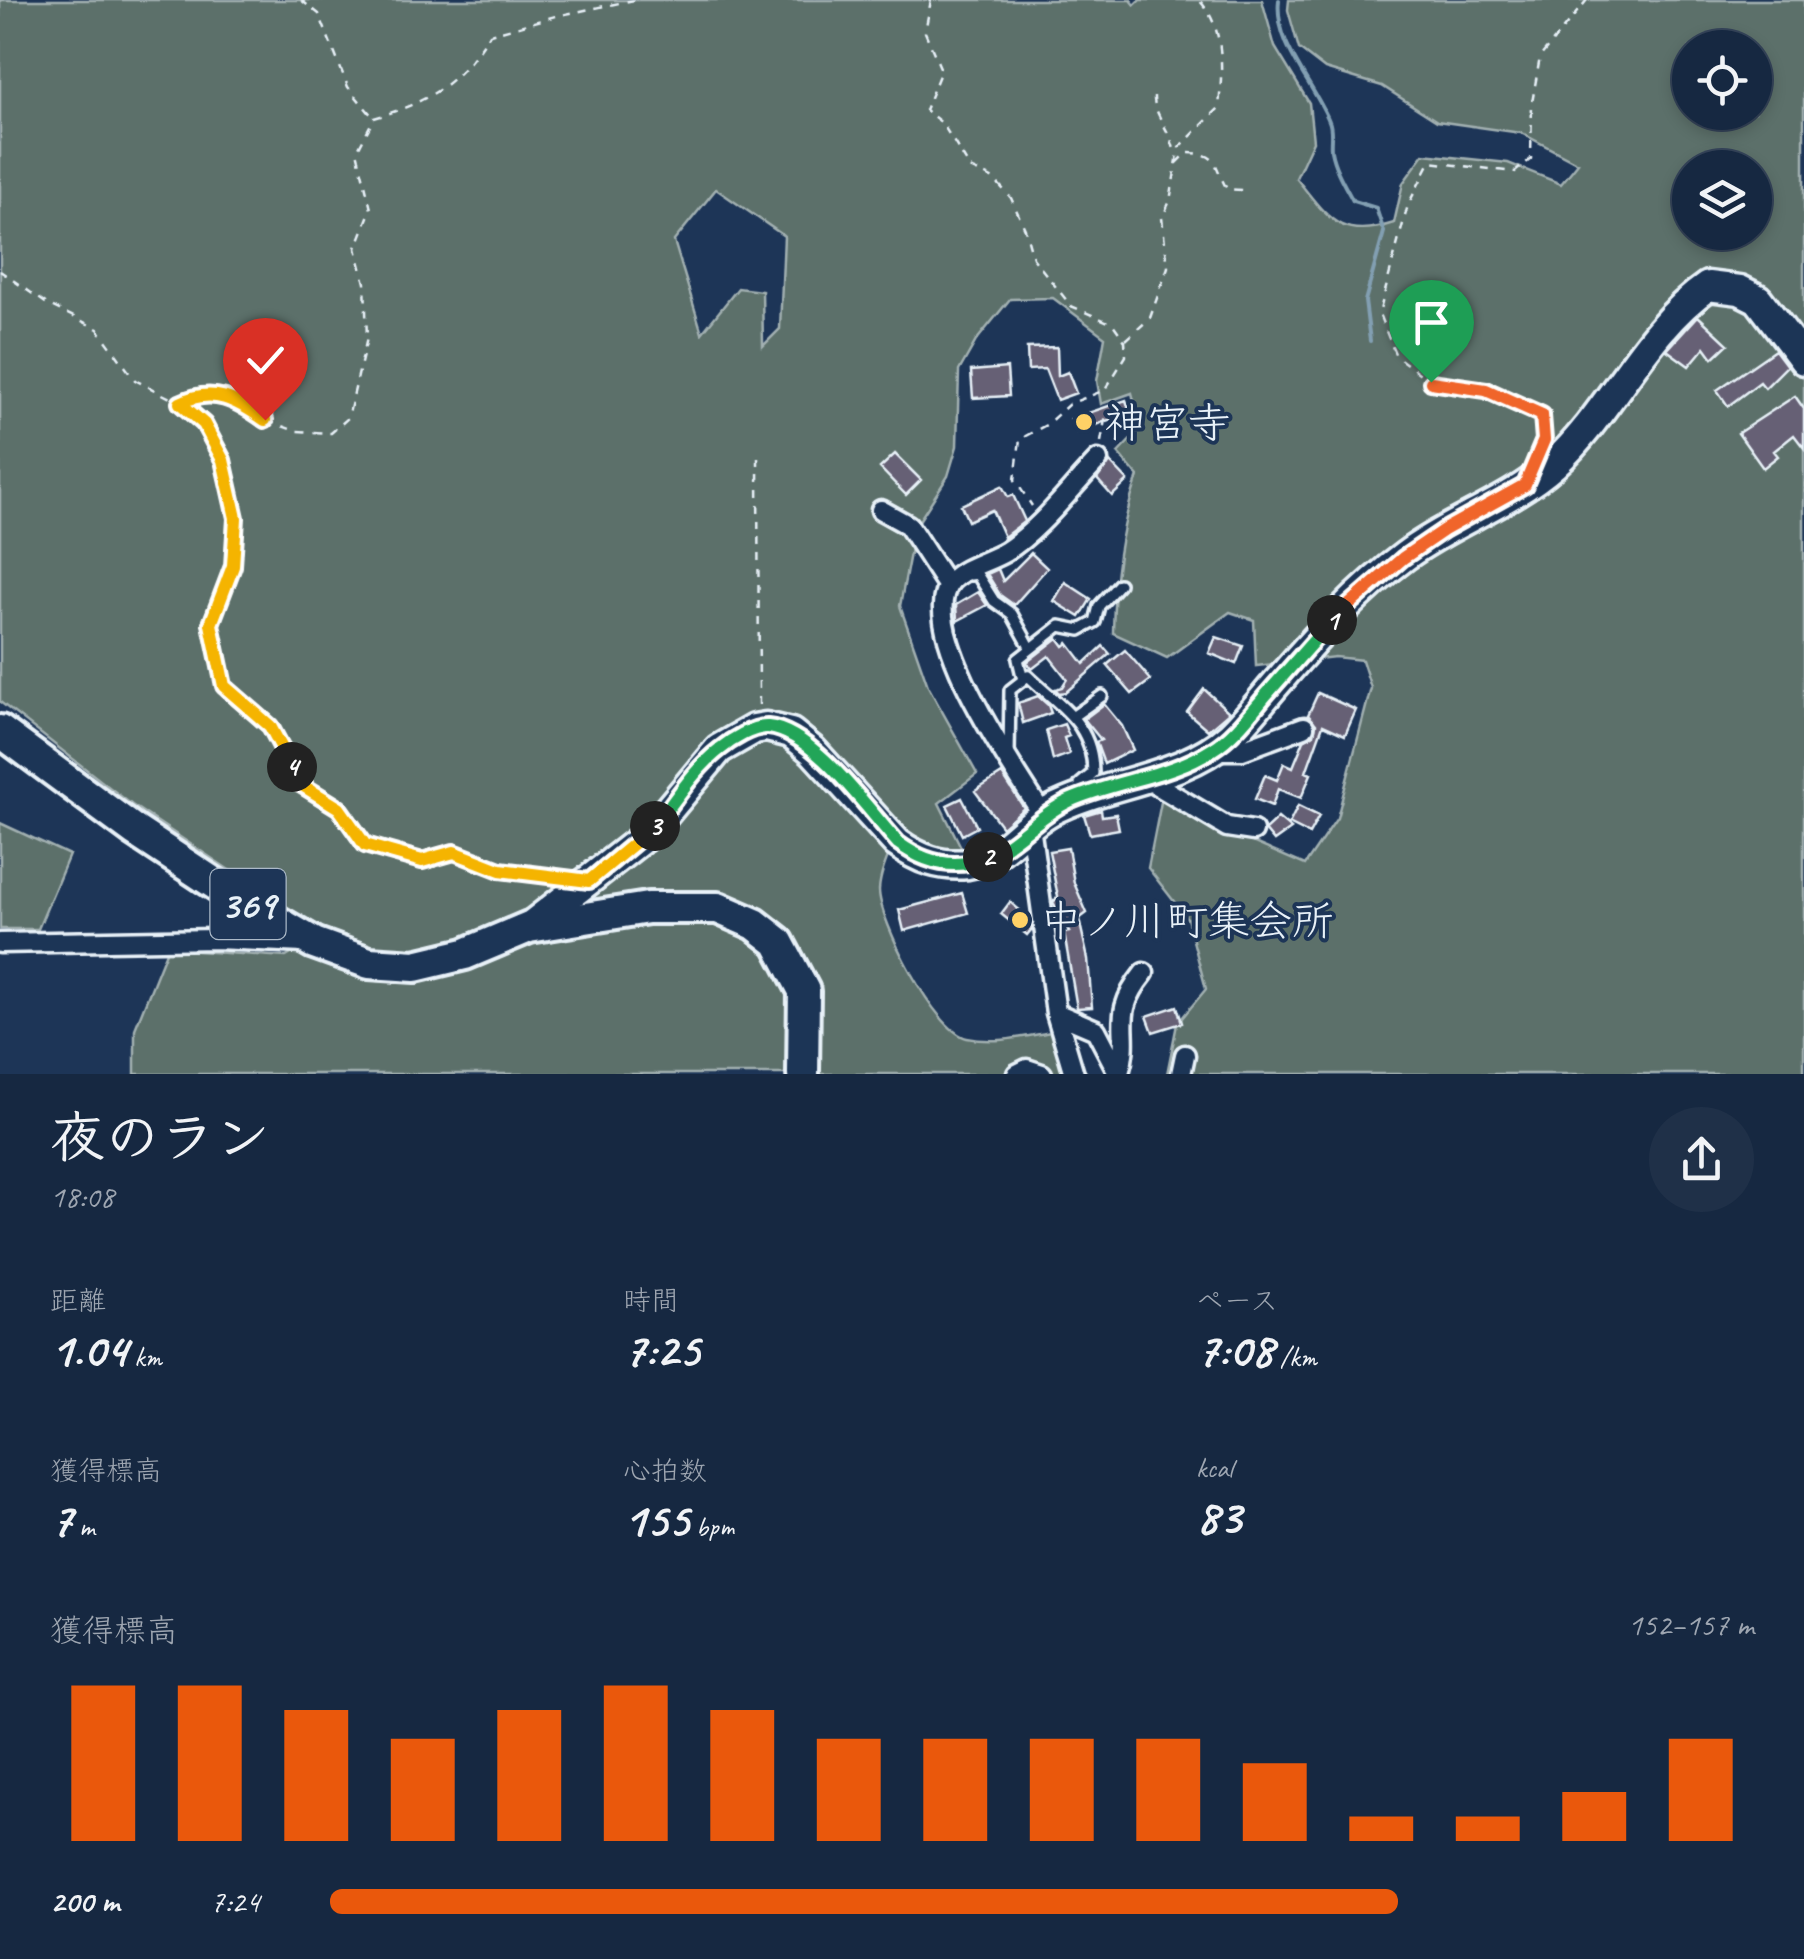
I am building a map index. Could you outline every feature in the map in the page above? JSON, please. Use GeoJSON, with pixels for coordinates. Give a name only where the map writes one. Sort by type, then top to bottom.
{"type":"FeatureCollection","features":[{"type":"Feature","properties":{"kind":"highway","name":"369"},"geometry":{"type":"LineString","coordinates":[[0,731],[198,879],[314,943],[369,963],[414,966],[465,954],[529,927],[648,908],[718,908],[756,924],[778,942],[804,990],[803,1074]]}},
{"type":"Feature","properties":{"kind":"main road"},"geometry":{"type":"LineString","coordinates":[[529,927],[649,833],[719,750],[766,726],[791,733],[814,751],[898,843],[930,862],[967,864],[983,860],[1036,821],[1080,797],[1145,778],[1212,750],[1233,734],[1336,616],[1403,558],[1525,485],[1567,450],[1677,313],[1708,286],[1740,290],[1758,299],[1804,360]]}},
{"type":"Feature","properties":{"kind":"street"},"geometry":{"type":"LineString","coordinates":[[1074,1074],[1056,1013],[1036,821],[1009,758],[961,678],[946,644],[944,610],[952,581],[1007,551],[1098,460]]}},
{"type":"Feature","properties":{"kind":"street"},"geometry":{"type":"LineString","coordinates":[[880,510],[908,525],[952,581]]}},
{"type":"Feature","properties":{"kind":"street"},"geometry":{"type":"LineString","coordinates":[[1212,750],[1242,750],[1304,728]]}},
{"type":"Feature","properties":{"kind":"street"},"geometry":{"type":"LineString","coordinates":[[1145,778],[1227,827],[1254,831]]}},
{"type":"Feature","properties":{"kind":"street"},"geometry":{"type":"LineString","coordinates":[[0,943],[79,936],[314,943]]}},
{"type":"Feature","properties":{"kind":"street"},"geometry":{"type":"LineString","coordinates":[[1119,1074],[1124,1060],[1121,1013],[1131,988],[1144,973]]}},
{"type":"Feature","properties":{"kind":"street"},"geometry":{"type":"LineString","coordinates":[[1056,1013],[1096,1030],[1119,1074]]}},
{"type":"Feature","properties":{"kind":"street"},"geometry":{"type":"LineString","coordinates":[[1016,1074],[1027,1069],[1042,1074]]}},
{"type":"Feature","properties":{"kind":"lane"},"geometry":{"type":"LineString","coordinates":[[952,581],[977,574],[994,601],[1012,614],[1030,647]]}},
{"type":"Feature","properties":{"kind":"lane"},"geometry":{"type":"LineString","coordinates":[[1023,680],[1018,659],[1060,626],[1080,630],[1094,622],[1099,606],[1118,584]]}},
{"type":"Feature","properties":{"kind":"lane"},"geometry":{"type":"LineString","coordinates":[[1009,758],[1010,690],[1028,676],[1056,705],[1075,715],[1093,756],[1093,773],[1080,784],[1080,797]]}},
{"type":"Feature","properties":{"kind":"lane"},"geometry":{"type":"LineString","coordinates":[[1075,715],[1102,696]]}},
{"type":"Feature","properties":{"kind":"path"},"geometry":{"type":"LineString","coordinates":[[301,0],[319,14],[348,87],[374,118]]}},
{"type":"Feature","properties":{"kind":"path"},"geometry":{"type":"LineString","coordinates":[[180,403],[198,394],[237,400],[265,420],[296,431],[331,433],[348,418],[368,338],[365,283],[356,248],[372,209],[357,151],[374,118],[410,108],[450,84],[473,61],[490,34],[634,0]]}},
{"type":"Feature","properties":{"kind":"path"},"geometry":{"type":"LineString","coordinates":[[931,0],[925,32],[941,70],[925,110],[942,123],[970,168],[994,179],[1012,198],[1033,258],[1070,306],[1112,324],[1125,341],[1126,356],[1105,390],[1069,404],[1046,425],[1020,439],[1015,480],[1041,520]]}},
{"type":"Feature","properties":{"kind":"path"},"geometry":{"type":"LineString","coordinates":[[1125,341],[1150,318],[1168,266],[1162,218],[1170,201],[1179,148],[1219,108],[1220,44],[1214,19],[1199,0]]}},
{"type":"Feature","properties":{"kind":"path"},"geometry":{"type":"LineString","coordinates":[[1525,485],[1544,440],[1542,415],[1486,390],[1431,382],[1396,356],[1379,314],[1408,205],[1430,162],[1515,172],[1531,159],[1532,103],[1540,57],[1587,0]]}},
{"type":"Feature","properties":{"kind":"path"},"geometry":{"type":"LineString","coordinates":[[1154,96],[1154,107],[1172,134],[1176,163]]}},
{"type":"Feature","properties":{"kind":"path"},"geometry":{"type":"LineString","coordinates":[[1176,163],[1187,153],[1205,153],[1215,160],[1227,189],[1242,190]]}},
{"type":"Feature","properties":{"kind":"path"},"geometry":{"type":"LineString","coordinates":[[0,271],[47,304],[98,329],[135,380],[180,403],[204,424],[223,460],[236,518],[233,566],[211,624],[224,686],[270,726],[289,756],[297,782],[339,808],[365,845],[422,861],[454,852],[500,870],[589,881]]}},
{"type":"Feature","properties":{"kind":"path"},"geometry":{"type":"LineString","coordinates":[[1104,427],[1110,412]]}},
{"type":"Feature","properties":{"kind":"path"},"geometry":{"type":"LineString","coordinates":[[754,729],[759,712],[758,457]]}},
{"type":"Feature","properties":{"kind":"green space"},"geometry":{"type":"Polygon","coordinates":[[[0,0],[1131,0],[1135,5],[1140,0],[1262,0],[1275,47],[1309,103],[1313,141],[1296,178],[1336,222],[1360,229],[1394,223],[1403,183],[1424,154],[1508,163],[1561,184],[1578,163],[1521,133],[1437,121],[1382,86],[1325,69],[1299,49],[1289,0],[1804,0],[1804,1074],[1167,1074],[1177,1024],[1206,989],[1187,918],[1148,868],[1162,797],[1193,802],[1245,839],[1305,865],[1337,818],[1371,688],[1362,660],[1335,657],[1256,666],[1254,620],[1230,612],[1167,658],[1113,633],[1119,554],[1138,476],[1118,453],[1141,429],[1132,393],[1101,404],[1097,381],[1105,337],[1053,298],[1010,299],[976,341],[959,371],[957,446],[948,476],[915,527],[900,606],[928,686],[977,774],[939,803],[964,853],[933,854],[898,831],[879,890],[898,949],[925,996],[954,1031],[967,1038],[988,1040],[1051,1032],[1088,1074],[135,1074],[135,1029],[167,949],[286,957],[325,934],[132,805],[0,702],[0,0]],[[716,189],[674,241],[702,333],[738,288],[762,291],[763,346],[780,329],[784,236],[716,189]]]}},
{"type":"Feature","properties":{"kind":"green space"},"geometry":{"type":"Polygon","coordinates":[[[0,823],[69,855],[38,929],[0,929],[0,823]]]}},
{"type":"Feature","properties":{"kind":"building"},"geometry":{"type":"Polygon","coordinates":[[[1698,316],[1728,344],[1713,358],[1705,347],[1689,366],[1667,350],[1698,316]]]}},
{"type":"Feature","properties":{"kind":"building"},"geometry":{"type":"Polygon","coordinates":[[[1057,347],[1058,376],[1068,372],[1076,393],[1057,400],[1045,369],[1028,370],[1027,348],[1057,347]]]}},
{"type":"Feature","properties":{"kind":"building"},"geometry":{"type":"Polygon","coordinates":[[[1775,350],[1787,366],[1765,388],[1760,382],[1728,406],[1717,390],[1775,350]]]}},
{"type":"Feature","properties":{"kind":"building"},"geometry":{"type":"Polygon","coordinates":[[[1007,368],[1009,396],[973,398],[971,371],[1007,368]]]}},
{"type":"Feature","properties":{"kind":"building"},"geometry":{"type":"Polygon","coordinates":[[[1795,396],[1804,409],[1804,448],[1794,435],[1774,451],[1778,456],[1763,468],[1738,433],[1795,396]]]}},
{"type":"Feature","properties":{"kind":"building"},"geometry":{"type":"Polygon","coordinates":[[[1126,400],[1130,412],[1077,432],[1071,419],[1126,400]]]}},
{"type":"Feature","properties":{"kind":"building"},"geometry":{"type":"Polygon","coordinates":[[[895,454],[921,480],[906,495],[880,468],[895,454]]]}},
{"type":"Feature","properties":{"kind":"building"},"geometry":{"type":"Polygon","coordinates":[[[1110,462],[1128,481],[1112,496],[1097,479],[1110,462]]]}},
{"type":"Feature","properties":{"kind":"building"},"geometry":{"type":"Polygon","coordinates":[[[1002,486],[1008,497],[1013,495],[1025,521],[1004,537],[992,510],[968,521],[961,505],[1002,486]]]}},
{"type":"Feature","properties":{"kind":"building"},"geometry":{"type":"Polygon","coordinates":[[[1031,553],[1047,568],[1014,605],[1000,595],[987,574],[998,569],[1003,581],[1031,553]]]}},
{"type":"Feature","properties":{"kind":"building"},"geometry":{"type":"Polygon","coordinates":[[[1065,582],[1091,599],[1080,617],[1054,601],[1065,582]]]}},
{"type":"Feature","properties":{"kind":"building"},"geometry":{"type":"Polygon","coordinates":[[[978,592],[987,605],[957,621],[956,605],[978,592]]]}},
{"type":"Feature","properties":{"kind":"building"},"geometry":{"type":"Polygon","coordinates":[[[1216,637],[1243,646],[1236,664],[1209,653],[1216,637]]]}},
{"type":"Feature","properties":{"kind":"building"},"geometry":{"type":"Polygon","coordinates":[[[1058,638],[1064,646],[1068,643],[1084,664],[1103,646],[1110,654],[1066,692],[1059,693],[1055,689],[1067,679],[1049,656],[1032,669],[1027,662],[1058,638]]]}},
{"type":"Feature","properties":{"kind":"building"},"geometry":{"type":"Polygon","coordinates":[[[1125,650],[1151,680],[1132,694],[1107,665],[1125,650]]]}},
{"type":"Feature","properties":{"kind":"building"},"geometry":{"type":"Polygon","coordinates":[[[1204,689],[1229,712],[1208,730],[1187,712],[1204,689]]]}},
{"type":"Feature","properties":{"kind":"building"},"geometry":{"type":"Polygon","coordinates":[[[1318,693],[1356,710],[1345,735],[1323,725],[1301,798],[1278,789],[1272,806],[1255,799],[1265,775],[1277,780],[1284,763],[1293,767],[1304,740],[1314,734],[1316,724],[1308,715],[1318,693]]]}},
{"type":"Feature","properties":{"kind":"building"},"geometry":{"type":"Polygon","coordinates":[[[1038,696],[1051,713],[1023,723],[1018,703],[1038,696]]]}},
{"type":"Feature","properties":{"kind":"building"},"geometry":{"type":"Polygon","coordinates":[[[1104,704],[1122,726],[1133,750],[1104,764],[1096,742],[1101,740],[1084,719],[1104,704]]]}},
{"type":"Feature","properties":{"kind":"building"},"geometry":{"type":"Polygon","coordinates":[[[1064,724],[1069,754],[1053,760],[1046,730],[1064,724]]]}},
{"type":"Feature","properties":{"kind":"building"},"geometry":{"type":"Polygon","coordinates":[[[1002,774],[1024,808],[1002,827],[975,791],[1002,774]]]}},
{"type":"Feature","properties":{"kind":"building"},"geometry":{"type":"Polygon","coordinates":[[[962,798],[977,827],[962,835],[947,805],[962,798]]]}},
{"type":"Feature","properties":{"kind":"building"},"geometry":{"type":"Polygon","coordinates":[[[1298,806],[1319,816],[1309,834],[1289,824],[1298,806]]]}},
{"type":"Feature","properties":{"kind":"building"},"geometry":{"type":"Polygon","coordinates":[[[1101,810],[1102,816],[1116,814],[1119,829],[1090,834],[1084,815],[1101,810]]]}},
{"type":"Feature","properties":{"kind":"building"},"geometry":{"type":"Polygon","coordinates":[[[1278,818],[1291,829],[1274,841],[1265,830],[1278,818]]]}},
{"type":"Feature","properties":{"kind":"building"},"geometry":{"type":"Polygon","coordinates":[[[1068,848],[1074,883],[1087,913],[1079,919],[1088,959],[1092,1007],[1077,1008],[1064,933],[1069,932],[1053,902],[1058,897],[1049,851],[1068,848]]]}},
{"type":"Feature","properties":{"kind":"building"},"geometry":{"type":"Polygon","coordinates":[[[962,893],[968,913],[904,931],[899,910],[962,893]]]}},
{"type":"Feature","properties":{"kind":"building","name":"中ノ川町集会所"},"geometry":{"type":"Polygon","coordinates":[[[1010,902],[1030,919],[1032,929],[1027,935],[1001,914],[1010,902]]]}},
{"type":"Feature","properties":{"kind":"building"},"geometry":{"type":"Polygon","coordinates":[[[1177,1006],[1182,1023],[1153,1032],[1147,1016],[1177,1006]]]}},
{"type":"Feature","properties":{"kind":"waterway"},"geometry":{"type":"LineString","coordinates":[[1279,0],[1282,32],[1288,47],[1330,124],[1331,151],[1337,170],[1353,201],[1376,208],[1384,232],[1365,301],[1370,341]]}},
{"type":"Feature","properties":{"kind":"place","name":"神宮寺"},"geometry":{"type":"Point","coordinates":[1084,422]}},
{"type":"Feature","properties":{"kind":"place","name":"中ノ川町集会所"},"geometry":{"type":"Point","coordinates":[1020,920]}},
{"type":"Feature","properties":{"kind":"route"},"geometry":{"type":"LineString","coordinates":[[265,420],[237,400],[198,394],[180,403],[204,424],[223,460],[236,518],[233,566],[211,624],[224,686],[270,726],[289,756],[297,782],[339,808],[365,845],[422,861],[454,852],[500,870],[589,881],[649,833],[719,750],[766,726],[791,733],[814,751],[912,854],[948,864],[983,860],[1043,815],[1066,803],[1145,778],[1212,750],[1233,734],[1336,616],[1403,558],[1525,485],[1544,440],[1542,415],[1486,390],[1431,382]]}}]}
